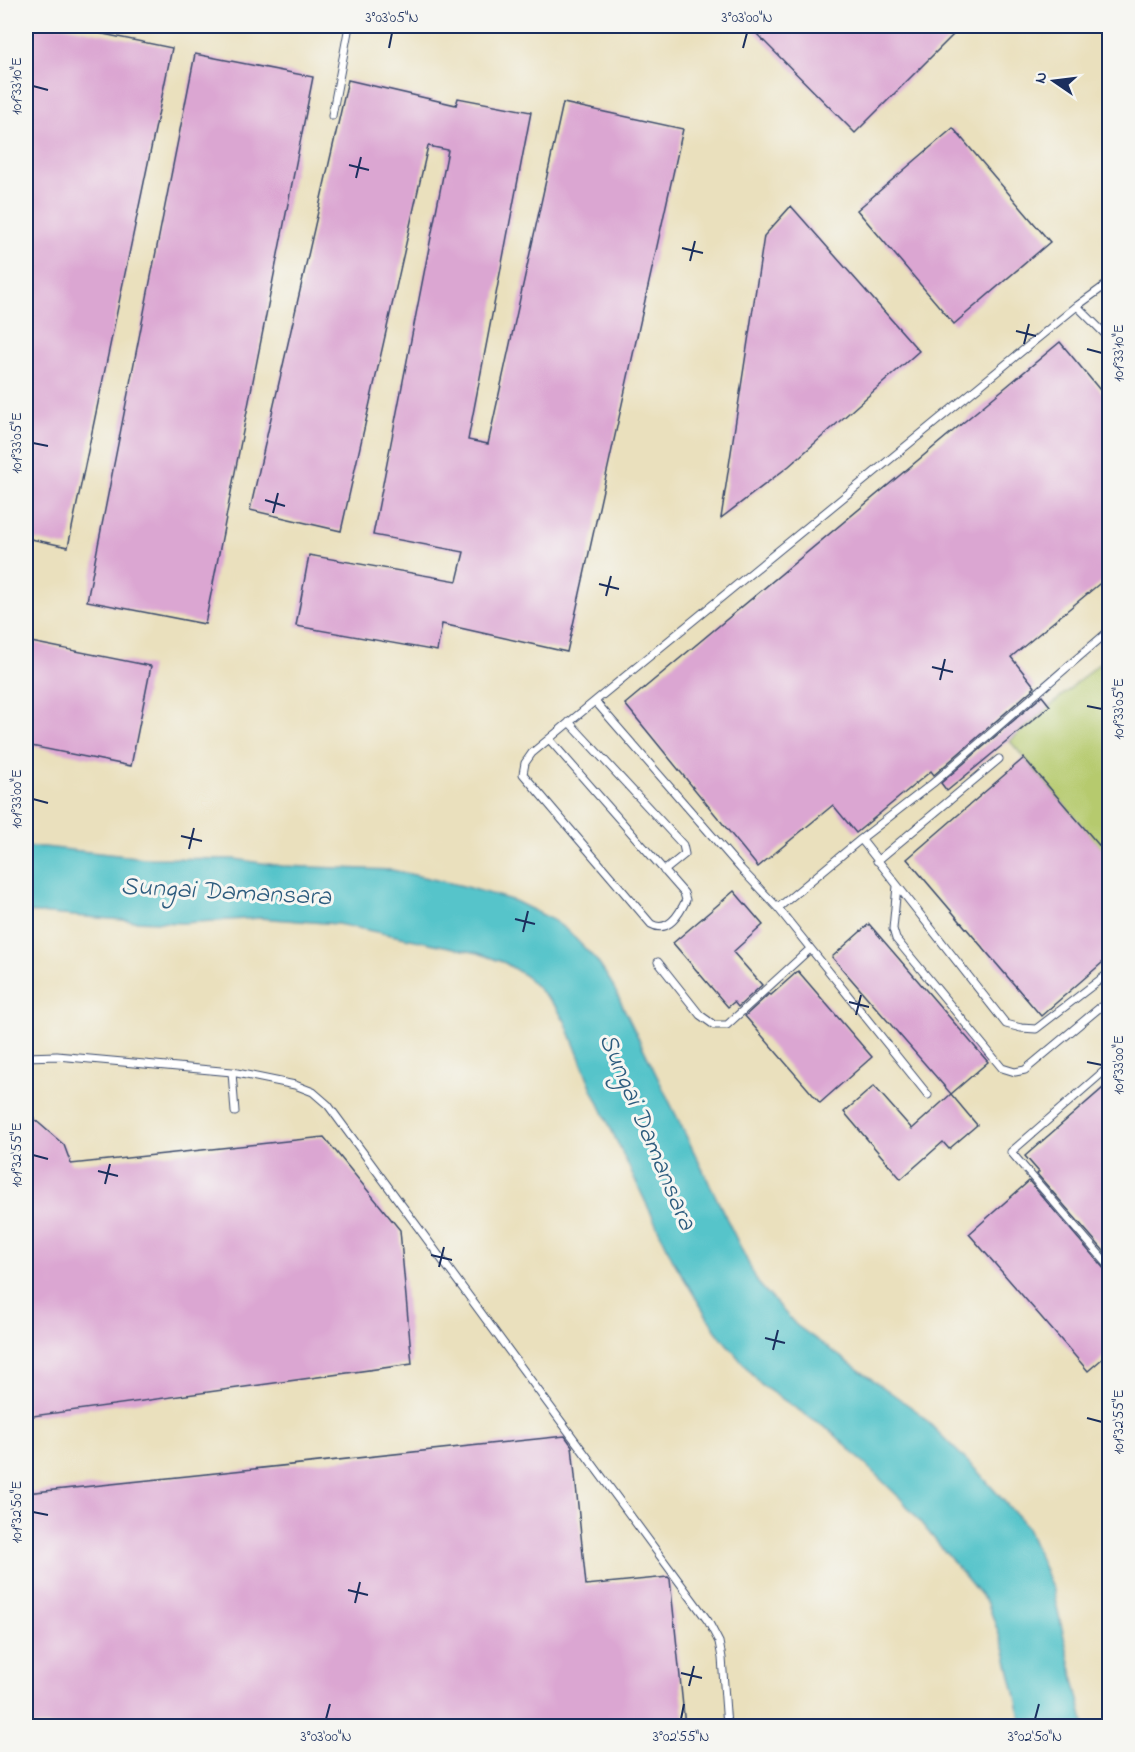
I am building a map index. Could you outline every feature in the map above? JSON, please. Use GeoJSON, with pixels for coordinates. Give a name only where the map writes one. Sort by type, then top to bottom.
{"type":"FeatureCollection","features":[{"type":"Feature","properties":{"kind":"lane"},"geometry":{"type":"LineString","coordinates":[[332,116],[349,26]]}},
{"type":"Feature","properties":{"kind":"lane"},"geometry":{"type":"LineString","coordinates":[[549,739],[684,893],[686,900],[675,919],[665,926],[656,927],[651,924],[523,774],[525,763],[532,753],[569,722],[1077,306],[1110,282]]}},
{"type":"Feature","properties":{"kind":"lane"},"geometry":{"type":"LineString","coordinates":[[1077,306],[1110,339]]}},
{"type":"Feature","properties":{"kind":"lane"},"geometry":{"type":"LineString","coordinates":[[778,908],[933,783],[1110,630]]}},
{"type":"Feature","properties":{"kind":"lane"},"geometry":{"type":"LineString","coordinates":[[595,701],[741,869],[778,908],[928,1095]]}},
{"type":"Feature","properties":{"kind":"lane"},"geometry":{"type":"LineString","coordinates":[[569,722],[683,845],[685,854],[664,871]]}},
{"type":"Feature","properties":{"kind":"lane"},"geometry":{"type":"LineString","coordinates":[[877,861],[999,759]]}},
{"type":"Feature","properties":{"kind":"lane"},"geometry":{"type":"LineString","coordinates":[[861,839],[1006,1024],[1021,1029],[1036,1029],[1110,972]]}},
{"type":"Feature","properties":{"kind":"lane"},"geometry":{"type":"LineString","coordinates":[[897,886],[893,929],[896,939],[1002,1068],[1015,1072],[1025,1070],[1110,999]]}},
{"type":"Feature","properties":{"kind":"lane"},"geometry":{"type":"LineString","coordinates":[[658,962],[700,1015],[714,1025],[727,1025],[810,949]]}},
{"type":"Feature","properties":{"kind":"lane"},"geometry":{"type":"LineString","coordinates":[[26,1057],[57,1056],[232,1072],[296,1086],[313,1092],[328,1104],[708,1621],[719,1642],[722,1658],[727,1726]]}},
{"type":"Feature","properties":{"kind":"lane"},"geometry":{"type":"LineString","coordinates":[[1110,1066],[1011,1152],[1110,1267]]}},
{"type":"Feature","properties":{"kind":"lane"},"geometry":{"type":"LineString","coordinates":[[232,1072],[235,1112]]}},
{"type":"Feature","properties":{"kind":"green space"},"geometry":{"type":"Polygon","coordinates":[[[1109,655],[1109,858],[1010,741],[1109,655]]]}},
{"type":"Feature","properties":{"kind":"water","name":"Sungai Damansara"},"geometry":{"type":"Polygon","coordinates":[[[26,847],[145,858],[235,859],[282,866],[392,870],[463,886],[515,901],[553,920],[569,932],[597,961],[611,982],[758,1283],[796,1325],[918,1412],[979,1473],[1026,1526],[1053,1590],[1085,1726],[1023,1726],[1005,1651],[988,1604],[902,1500],[832,1432],[761,1385],[716,1331],[674,1262],[592,1089],[565,1021],[556,1007],[526,976],[505,963],[478,953],[338,924],[260,918],[182,923],[26,912],[26,847]]]}},
{"type":"Feature","properties":{"kind":"building"},"geometry":{"type":"Polygon","coordinates":[[[26,26],[64,26],[172,48],[68,547],[26,538],[26,172],[31,147],[26,146],[26,26]]]}},
{"type":"Feature","properties":{"kind":"building"},"geometry":{"type":"Polygon","coordinates":[[[749,26],[962,26],[855,133],[749,26]]]}},
{"type":"Feature","properties":{"kind":"building"},"geometry":{"type":"Polygon","coordinates":[[[195,54],[313,77],[205,624],[87,601],[195,54]]]}},
{"type":"Feature","properties":{"kind":"building"},"geometry":{"type":"Polygon","coordinates":[[[348,80],[456,105],[458,98],[531,112],[468,440],[488,444],[563,103],[683,129],[567,652],[442,624],[437,651],[296,626],[309,555],[457,581],[464,552],[373,535],[448,150],[428,146],[341,531],[250,510],[348,80]]]}},
{"type":"Feature","properties":{"kind":"building"},"geometry":{"type":"Polygon","coordinates":[[[953,128],[1050,242],[954,324],[857,210],[953,128]]]}},
{"type":"Feature","properties":{"kind":"building"},"geometry":{"type":"Polygon","coordinates":[[[791,206],[919,351],[789,466],[721,518],[764,236],[791,206]]]}},
{"type":"Feature","properties":{"kind":"building"},"geometry":{"type":"Polygon","coordinates":[[[1060,342],[1110,402],[1110,575],[1011,657],[1035,687],[934,775],[931,771],[856,833],[833,805],[758,867],[625,704],[1060,342]]]}},
{"type":"Feature","properties":{"kind":"building"},"geometry":{"type":"Polygon","coordinates":[[[26,641],[151,666],[131,766],[26,745],[26,641]]]}},
{"type":"Feature","properties":{"kind":"building"},"geometry":{"type":"Polygon","coordinates":[[[1042,696],[1050,706],[947,791],[941,783],[1042,696]]]}},
{"type":"Feature","properties":{"kind":"building"},"geometry":{"type":"Polygon","coordinates":[[[1024,758],[1110,858],[1110,956],[1041,1016],[907,859],[1024,758]]]}},
{"type":"Feature","properties":{"kind":"building"},"geometry":{"type":"Polygon","coordinates":[[[734,891],[763,925],[733,952],[762,985],[738,1007],[734,1002],[728,1007],[673,943],[734,891]]]}},
{"type":"Feature","properties":{"kind":"building"},"geometry":{"type":"Polygon","coordinates":[[[869,924],[988,1062],[951,1094],[832,957],[869,924]]]}},
{"type":"Feature","properties":{"kind":"building"},"geometry":{"type":"Polygon","coordinates":[[[798,971],[872,1057],[820,1103],[745,1016],[798,971]]]}},
{"type":"Feature","properties":{"kind":"building"},"geometry":{"type":"Polygon","coordinates":[[[1110,1082],[1110,1258],[1037,1174],[1039,1172],[1025,1156],[1110,1082]]]}},
{"type":"Feature","properties":{"kind":"building"},"geometry":{"type":"Polygon","coordinates":[[[874,1086],[912,1129],[951,1094],[977,1125],[949,1149],[943,1142],[901,1179],[844,1112],[874,1086]]]}},
{"type":"Feature","properties":{"kind":"building"},"geometry":{"type":"Polygon","coordinates":[[[26,1112],[64,1145],[71,1164],[324,1137],[400,1230],[412,1364],[26,1417],[26,1112]]]}},
{"type":"Feature","properties":{"kind":"building"},"geometry":{"type":"Polygon","coordinates":[[[1029,1181],[1106,1271],[1110,1272],[1110,1352],[1088,1371],[969,1234],[1029,1181]]]}},
{"type":"Feature","properties":{"kind":"building"},"geometry":{"type":"Polygon","coordinates":[[[565,1436],[572,1446],[586,1585],[668,1577],[670,1579],[685,1726],[26,1726],[26,1493],[565,1436]]]}}]}
